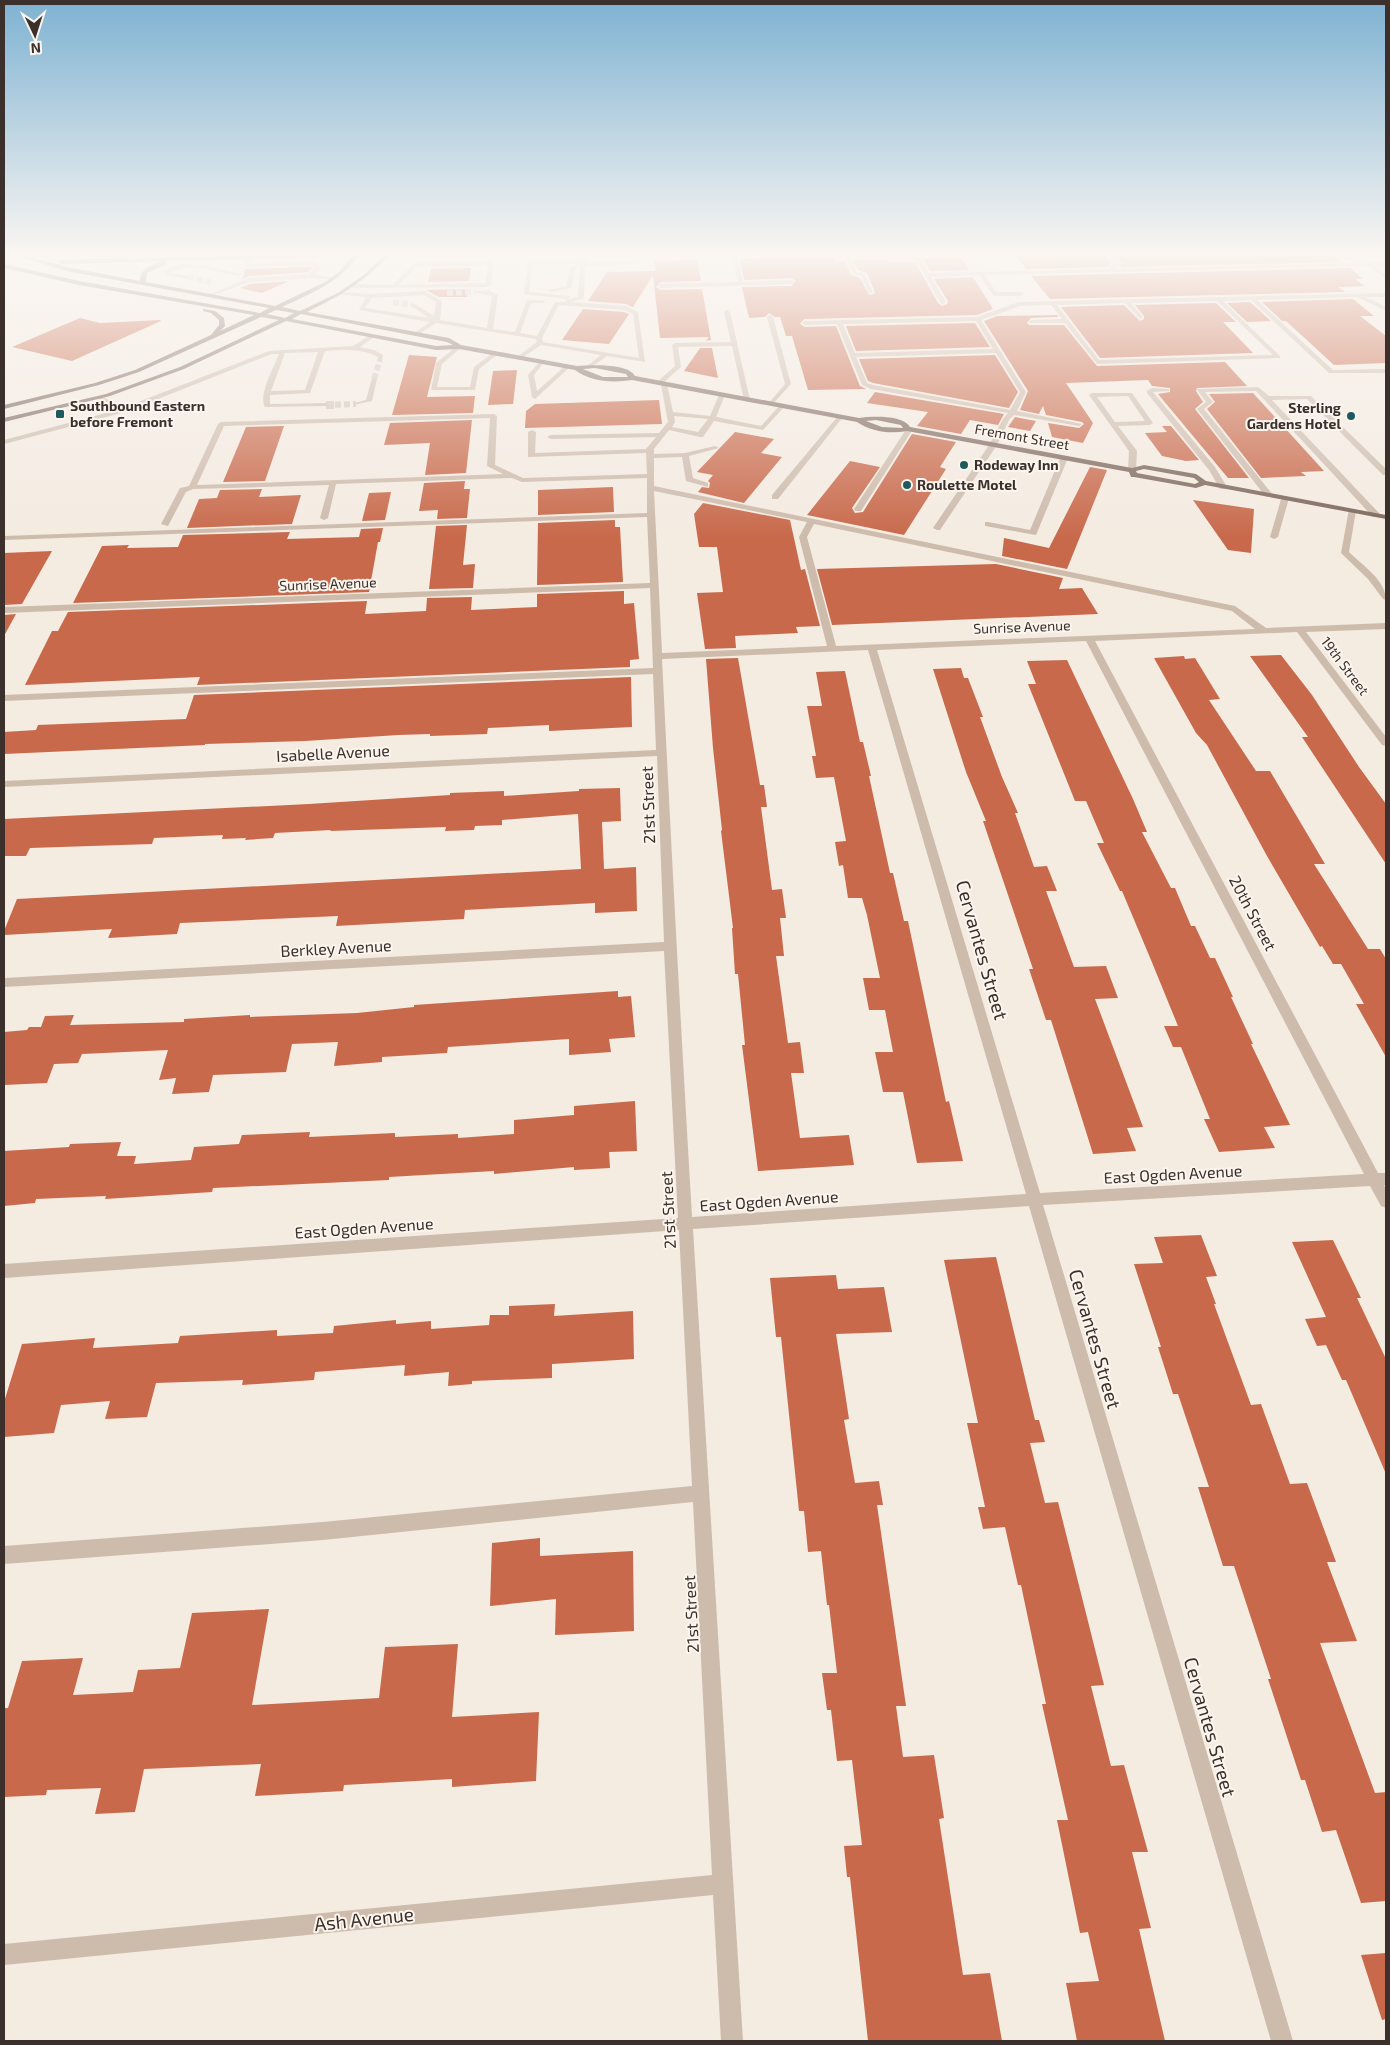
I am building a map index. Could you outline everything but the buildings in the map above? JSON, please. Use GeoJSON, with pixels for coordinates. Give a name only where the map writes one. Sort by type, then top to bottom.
{"type":"FeatureCollection","features":[{"type":"Feature","properties":{"kind":"main road"},"geometry":{"type":"LineString","coordinates":[[4,407],[97,384],[137,371],[193,347]]}},
{"type":"Feature","properties":{"kind":"main road"},"geometry":{"type":"LineString","coordinates":[[4,420],[99,397],[139,384],[182,368],[226,347]]}},
{"type":"Feature","properties":{"kind":"main road","name":"Fremont Street"},"geometry":{"type":"LineString","coordinates":[[433,347],[449,347]]}},
{"type":"Feature","properties":{"kind":"main road","name":"Fremont Street"},"geometry":{"type":"LineString","coordinates":[[461,347],[577,368],[595,366],[629,372],[632,378]]}},
{"type":"Feature","properties":{"kind":"main road","name":"Fremont Street"},"geometry":{"type":"LineString","coordinates":[[577,368],[583,374],[619,380],[632,378],[859,420],[866,426],[897,431],[908,429],[1132,470],[1134,475],[1143,477],[1196,486],[1204,483],[1386,517]]}},
{"type":"Feature","properties":{"kind":"main road"},"geometry":{"type":"LineString","coordinates":[[4,416],[72,398],[88,392],[96,387],[97,384]]}},
{"type":"Feature","properties":{"kind":"street"},"geometry":{"type":"LineString","coordinates":[[458,347],[439,364],[433,389],[473,388],[476,368],[496,354]]}},
{"type":"Feature","properties":{"kind":"street"},"geometry":{"type":"LineString","coordinates":[[519,358],[531,347]]}},
{"type":"Feature","properties":{"kind":"street"},"geometry":{"type":"LineString","coordinates":[[575,347],[643,361],[641,347]]}},
{"type":"Feature","properties":{"kind":"street"},"geometry":{"type":"LineString","coordinates":[[650,453],[667,426],[662,384],[678,368],[676,347]]}},
{"type":"Feature","properties":{"kind":"street"},"geometry":{"type":"LineString","coordinates":[[735,347],[747,400]]}},
{"type":"Feature","properties":{"kind":"street"},"geometry":{"type":"LineString","coordinates":[[771,404],[788,384],[778,347]]}},
{"type":"Feature","properties":{"kind":"street"},"geometry":{"type":"LineString","coordinates":[[849,347],[864,384],[871,387],[1079,424]]}},
{"type":"Feature","properties":{"kind":"street"},"geometry":{"type":"LineString","coordinates":[[937,528],[993,445],[1023,392],[996,347]]}},
{"type":"Feature","properties":{"kind":"street"},"geometry":{"type":"LineString","coordinates":[[1086,347],[1097,362],[1278,357],[1268,347]]}},
{"type":"Feature","properties":{"kind":"street"},"geometry":{"type":"LineString","coordinates":[[1305,347],[1331,372],[1386,371]]}},
{"type":"Feature","properties":{"kind":"street"},"geometry":{"type":"LineString","coordinates":[[4,442],[123,411],[271,352],[354,348],[372,351],[381,356],[380,360]]}},
{"type":"Feature","properties":{"kind":"street"},"geometry":{"type":"LineString","coordinates":[[266,393],[308,392],[322,350]]}},
{"type":"Feature","properties":{"kind":"street"},"geometry":{"type":"LineString","coordinates":[[283,351],[266,393],[265,401],[267,406],[326,405]]}},
{"type":"Feature","properties":{"kind":"street"},"geometry":{"type":"LineString","coordinates":[[852,355],[998,351]]}},
{"type":"Feature","properties":{"kind":"street"},"geometry":{"type":"LineString","coordinates":[[589,367],[606,354]]}},
{"type":"Feature","properties":{"kind":"street"},"geometry":{"type":"LineString","coordinates":[[541,362],[531,375],[536,397],[567,366]]}},
{"type":"Feature","properties":{"kind":"street"},"geometry":{"type":"LineString","coordinates":[[356,404],[369,401],[374,379]]}},
{"type":"Feature","properties":{"kind":"street"},"geometry":{"type":"LineString","coordinates":[[1269,496],[1200,409],[1210,402],[1200,390],[1258,389],[1376,515]]}},
{"type":"Feature","properties":{"kind":"street"},"geometry":{"type":"LineString","coordinates":[[1167,390],[1149,392],[1212,469],[1223,487]]}},
{"type":"Feature","properties":{"kind":"street"},"geometry":{"type":"LineString","coordinates":[[1114,424],[1150,423],[1130,394],[1092,395],[1133,451],[1132,470]]}},
{"type":"Feature","properties":{"kind":"street"},"geometry":{"type":"LineString","coordinates":[[667,426],[700,435],[712,418],[722,395]]}},
{"type":"Feature","properties":{"kind":"street"},"geometry":{"type":"LineString","coordinates":[[99,397],[123,411]]}},
{"type":"Feature","properties":{"kind":"street"},"geometry":{"type":"LineString","coordinates":[[1267,398],[1309,397],[1386,473]]}},
{"type":"Feature","properties":{"kind":"street"},"geometry":{"type":"LineString","coordinates":[[551,437],[667,426],[712,418],[763,428],[782,406]]}},
{"type":"Feature","properties":{"kind":"street"},"geometry":{"type":"LineString","coordinates":[[192,487],[221,424],[494,416],[491,466],[522,480],[651,482],[812,522],[1234,609],[1264,631]]}},
{"type":"Feature","properties":{"kind":"street"},"geometry":{"type":"LineString","coordinates":[[776,496],[840,417]]}},
{"type":"Feature","properties":{"kind":"street"},"geometry":{"type":"LineString","coordinates":[[858,509],[908,429]]}},
{"type":"Feature","properties":{"kind":"street"},"geometry":{"type":"LineString","coordinates":[[532,432],[531,455],[650,453],[685,455],[715,448]]}},
{"type":"Feature","properties":{"kind":"street","name":"21st Street"},"geometry":{"type":"LineString","coordinates":[[650,453],[651,515],[663,753],[670,946],[732,2041]]}},
{"type":"Feature","properties":{"kind":"street"},"geometry":{"type":"LineString","coordinates":[[685,455],[689,479],[705,485]]}},
{"type":"Feature","properties":{"kind":"street"},"geometry":{"type":"LineString","coordinates":[[988,524],[1033,533],[1064,458]]}},
{"type":"Feature","properties":{"kind":"street"},"geometry":{"type":"LineString","coordinates":[[165,524],[183,490],[192,487],[513,476]]}},
{"type":"Feature","properties":{"kind":"street"},"geometry":{"type":"LineString","coordinates":[[324,518],[333,482]]}},
{"type":"Feature","properties":{"kind":"street"},"geometry":{"type":"LineString","coordinates":[[1274,537],[1285,498]]}},
{"type":"Feature","properties":{"kind":"street"},"geometry":{"type":"LineString","coordinates":[[1352,511],[1345,554],[1371,577],[1386,597]]}},
{"type":"Feature","properties":{"kind":"street"},"geometry":{"type":"LineString","coordinates":[[4,538],[651,515]]}},
{"type":"Feature","properties":{"kind":"street"},"geometry":{"type":"LineString","coordinates":[[812,522],[803,537],[832,649]]}},
{"type":"Feature","properties":{"kind":"street","name":"Sunrise Avenue"},"geometry":{"type":"LineString","coordinates":[[4,610],[654,585]]}},
{"type":"Feature","properties":{"kind":"street","name":"Sunrise Avenue"},"geometry":{"type":"LineString","coordinates":[[4,698],[659,664],[832,649],[1386,626]]}},
{"type":"Feature","properties":{"kind":"street","name":"19th Street"},"geometry":{"type":"LineString","coordinates":[[1300,630],[1386,744]]}},
{"type":"Feature","properties":{"kind":"street","name":"20th Street"},"geometry":{"type":"LineString","coordinates":[[1089,638],[1380,1179],[1386,1202]]}},
{"type":"Feature","properties":{"kind":"street","name":"Cervantes Street"},"geometry":{"type":"LineString","coordinates":[[872,647],[1282,2041]]}},
{"type":"Feature","properties":{"kind":"street","name":"Isabelle Avenue"},"geometry":{"type":"LineString","coordinates":[[4,784],[663,753]]}},
{"type":"Feature","properties":{"kind":"street","name":"Berkley Avenue"},"geometry":{"type":"LineString","coordinates":[[4,983],[670,946]]}},
{"type":"Feature","properties":{"kind":"street","name":"East Ogden Avenue"},"geometry":{"type":"LineString","coordinates":[[4,1271],[1034,1200],[1380,1179]]}},
{"type":"Feature","properties":{"kind":"street"},"geometry":{"type":"LineString","coordinates":[[4,1555],[323,1531],[702,1493]]}},
{"type":"Feature","properties":{"kind":"street","name":"Ash Avenue"},"geometry":{"type":"LineString","coordinates":[[4,1955],[724,1884]]}},
{"type":"Feature","properties":{"kind":"tunnel"},"geometry":{"type":"LineString","coordinates":[[374,379],[380,360]]}},
{"type":"Feature","properties":{"kind":"tunnel"},"geometry":{"type":"LineString","coordinates":[[334,405],[326,405],[356,404]]}},
{"type":"Feature","properties":{"kind":"place","name":"Southbound Eastern before Fremont"},"geometry":{"type":"Point","coordinates":[60,414]}},
{"type":"Feature","properties":{"kind":"place","name":"Sterling Gardens Hotel"},"geometry":{"type":"Point","coordinates":[1351,416]}},
{"type":"Feature","properties":{"kind":"place","name":"Rodeway Inn"},"geometry":{"type":"Point","coordinates":[964,465]}},
{"type":"Feature","properties":{"kind":"place","name":"Roulette Motel"},"geometry":{"type":"Point","coordinates":[907,485]}}]}
